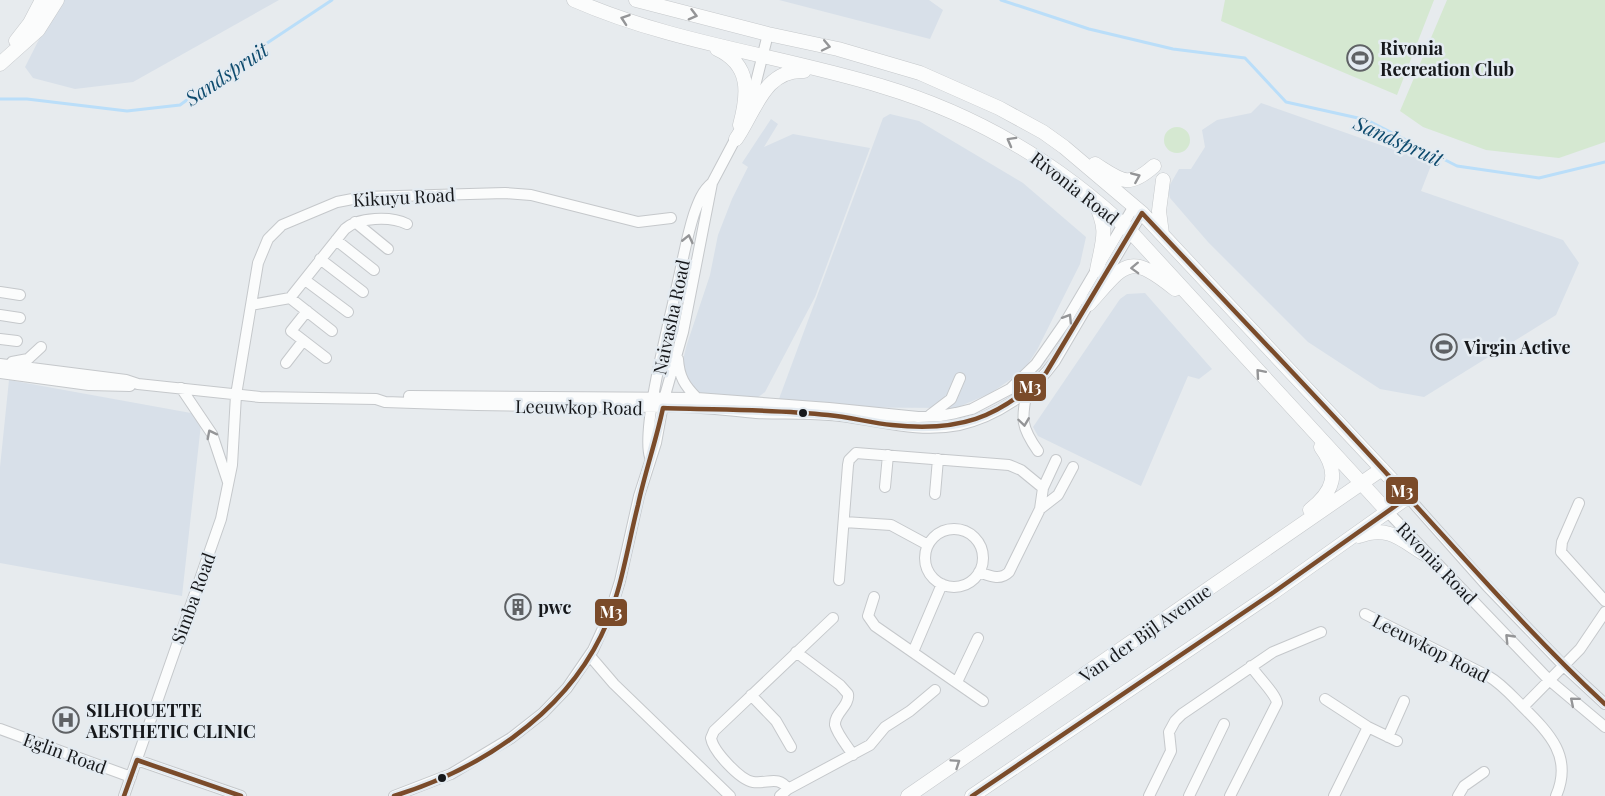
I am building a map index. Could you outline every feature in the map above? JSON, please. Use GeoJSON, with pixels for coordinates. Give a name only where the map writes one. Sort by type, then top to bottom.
{"type":"FeatureCollection","features":[{"type":"Feature","properties":{"kind":"main road"},"geometry":{"type":"LineString","coordinates":[[0,63],[30,23],[42,0]]}},
{"type":"Feature","properties":{"kind":"main road"},"geometry":{"type":"LineString","coordinates":[[0,63],[38,30],[57,0]]}},
{"type":"Feature","properties":{"kind":"main road","name":"Rivonia Road"},"geometry":{"type":"LineString","coordinates":[[574,0],[676,35],[898,91],[992,131],[1049,165],[1093,198],[1127,228],[1387,511]]}},
{"type":"Feature","properties":{"kind":"main road","name":"Rivonia Road"},"geometry":{"type":"LineString","coordinates":[[636,0],[768,34],[838,49],[920,73],[1043,132],[1138,210],[1408,497]]}},
{"type":"Feature","properties":{"kind":"main road"},"geometry":{"type":"LineString","coordinates":[[676,35],[723,52],[730,57],[741,72],[746,89],[746,100],[736,137]]}},
{"type":"Feature","properties":{"kind":"main road"},"geometry":{"type":"LineString","coordinates":[[736,137],[746,125],[768,84],[780,76],[793,71],[802,71],[856,79]]}},
{"type":"Feature","properties":{"kind":"main road"},"geometry":{"type":"LineString","coordinates":[[1079,161],[1092,162],[1116,178],[1128,182],[1138,179],[1154,166]]}},
{"type":"Feature","properties":{"kind":"main road"},"geometry":{"type":"LineString","coordinates":[[1162,180],[1159,211],[1163,236]]}},
{"type":"Feature","properties":{"kind":"main road"},"geometry":{"type":"LineString","coordinates":[[1093,198],[1100,213],[1104,233],[1097,270]]}},
{"type":"Feature","properties":{"kind":"main road"},"geometry":{"type":"LineString","coordinates":[[1089,303],[1120,271],[1142,266],[1216,323]]}},
{"type":"Feature","properties":{"kind":"main road"},"geometry":{"type":"LineString","coordinates":[[1248,560],[1321,501],[1329,489],[1333,475],[1329,459],[1299,417]]}},
{"type":"Feature","properties":{"kind":"main road","name":"Van der Bijl Avenue"},"geometry":{"type":"LineString","coordinates":[[908,796],[1382,469]]}},
{"type":"Feature","properties":{"kind":"main road","name":"Van der Bijl Avenue"},"geometry":{"type":"LineString","coordinates":[[972,796],[1346,542],[1408,497]]}},
{"type":"Feature","properties":{"kind":"main road"},"geometry":{"type":"LineString","coordinates":[[1346,542],[1382,531],[1392,534],[1428,556]]}},
{"type":"Feature","properties":{"kind":"street","name":"Naivasha Road"},"geometry":{"type":"LineString","coordinates":[[589,658],[610,613],[620,581],[650,457],[654,449],[658,403],[691,224],[703,194],[712,183],[747,116],[764,57],[768,34]]}},
{"type":"Feature","properties":{"kind":"street","name":"Naivasha Road"},"geometry":{"type":"LineString","coordinates":[[658,403],[677,350],[688,309],[712,183]]}},
{"type":"Feature","properties":{"kind":"street","name":"Kikuyu Road"},"geometry":{"type":"LineString","coordinates":[[236,395],[261,252],[272,234],[291,220],[350,199],[389,195],[505,193],[531,195],[638,222],[671,218]]}},
{"type":"Feature","properties":{"kind":"street","name":"Leeuwkop Road"},"geometry":{"type":"LineString","coordinates":[[658,403],[697,398],[928,417],[972,409],[1010,389],[1024,378],[1046,352],[1138,210]]}},
{"type":"Feature","properties":{"kind":"street"},"geometry":{"type":"LineString","coordinates":[[251,305],[290,298],[345,229],[355,222],[392,220],[407,224]]}},
{"type":"Feature","properties":{"kind":"street"},"geometry":{"type":"LineString","coordinates":[[355,222],[388,249]]}},
{"type":"Feature","properties":{"kind":"street","name":"Leeuwkop Road"},"geometry":{"type":"LineString","coordinates":[[0,363],[126,380],[138,384],[236,395],[376,399],[385,402],[457,405],[658,403],[828,415],[891,425],[929,428],[958,425],[977,420],[1027,391],[1050,367],[1089,303],[1127,228]]}},
{"type":"Feature","properties":{"kind":"street"},"geometry":{"type":"LineString","coordinates":[[336,240],[374,270]]}},
{"type":"Feature","properties":{"kind":"street"},"geometry":{"type":"LineString","coordinates":[[320,259],[363,292]]}},
{"type":"Feature","properties":{"kind":"street"},"geometry":{"type":"LineString","coordinates":[[305,279],[348,312]]}},
{"type":"Feature","properties":{"kind":"street"},"geometry":{"type":"LineString","coordinates":[[0,292],[20,295]]}},
{"type":"Feature","properties":{"kind":"street"},"geometry":{"type":"LineString","coordinates":[[290,298],[332,331]]}},
{"type":"Feature","properties":{"kind":"street"},"geometry":{"type":"LineString","coordinates":[[306,311],[291,331],[326,358]]}},
{"type":"Feature","properties":{"kind":"street"},"geometry":{"type":"LineString","coordinates":[[0,315],[20,318]]}},
{"type":"Feature","properties":{"kind":"street"},"geometry":{"type":"LineString","coordinates":[[0,339],[16,341]]}},
{"type":"Feature","properties":{"kind":"street"},"geometry":{"type":"LineString","coordinates":[[286,363],[303,341]]}},
{"type":"Feature","properties":{"kind":"street"},"geometry":{"type":"LineString","coordinates":[[0,363],[23,361],[41,347]]}},
{"type":"Feature","properties":{"kind":"street"},"geometry":{"type":"LineString","coordinates":[[677,350],[680,375],[687,389],[697,398]]}},
{"type":"Feature","properties":{"kind":"street","name":"Leeuwkop Road"},"geometry":{"type":"LineString","coordinates":[[0,373],[89,385],[129,387],[138,384]]}},
{"type":"Feature","properties":{"kind":"street"},"geometry":{"type":"LineString","coordinates":[[928,417],[951,399],[960,378]]}},
{"type":"Feature","properties":{"kind":"street"},"geometry":{"type":"LineString","coordinates":[[181,388],[212,434],[229,485]]}},
{"type":"Feature","properties":{"kind":"street"},"geometry":{"type":"LineString","coordinates":[[1027,391],[1023,422],[1028,436],[1038,451]]}},
{"type":"Feature","properties":{"kind":"street","name":"Simba Road"},"geometry":{"type":"LineString","coordinates":[[124,796],[218,532],[229,485],[236,395]]}},
{"type":"Feature","properties":{"kind":"street"},"geometry":{"type":"LineString","coordinates":[[839,580],[849,460],[856,453],[1009,465],[1021,470],[1043,488]]}},
{"type":"Feature","properties":{"kind":"street"},"geometry":{"type":"LineString","coordinates":[[885,487],[888,454]]}},
{"type":"Feature","properties":{"kind":"street"},"geometry":{"type":"LineString","coordinates":[[935,494],[938,459]]}},
{"type":"Feature","properties":{"kind":"street"},"geometry":{"type":"LineString","coordinates":[[979,572],[997,577],[1009,572],[1040,509],[1043,488],[1056,460]]}},
{"type":"Feature","properties":{"kind":"street"},"geometry":{"type":"LineString","coordinates":[[1040,509],[1058,495],[1073,467]]}},
{"type":"Feature","properties":{"kind":"street","name":"Rivonia Road"},"geometry":{"type":"LineString","coordinates":[[1408,497],[1487,586],[1564,666]]}},
{"type":"Feature","properties":{"kind":"street"},"geometry":{"type":"LineString","coordinates":[[1579,503],[1561,547],[1565,558],[1605,601]]}},
{"type":"Feature","properties":{"kind":"street","name":"Rivonia Road"},"geometry":{"type":"LineString","coordinates":[[1387,511],[1550,680]]}},
{"type":"Feature","properties":{"kind":"street"},"geometry":{"type":"LineString","coordinates":[[844,522],[891,525],[928,545]]}},
{"type":"Feature","properties":{"kind":"street"},"geometry":{"type":"LineString","coordinates":[[959,529],[968,532],[980,545],[983,563],[979,572],[967,584],[950,586],[942,584],[936,580],[927,567],[928,545],[933,537],[941,532],[959,529]]}},
{"type":"Feature","properties":{"kind":"street"},"geometry":{"type":"LineString","coordinates":[[914,652],[942,584]]}},
{"type":"Feature","properties":{"kind":"street"},"geometry":{"type":"LineString","coordinates":[[874,597],[869,619],[875,626],[983,701]]}},
{"type":"Feature","properties":{"kind":"street"},"geometry":{"type":"LineString","coordinates":[[1523,707],[1587,640],[1605,612]]}},
{"type":"Feature","properties":{"kind":"street","name":"Leeuwkop Road"},"geometry":{"type":"LineString","coordinates":[[1365,614],[1488,676],[1523,707],[1552,739],[1560,754],[1563,776],[1556,796]]}},
{"type":"Feature","properties":{"kind":"street"},"geometry":{"type":"LineString","coordinates":[[833,618],[714,731],[711,742],[720,756],[744,778],[753,782],[775,780],[784,783],[790,792],[870,744],[885,727],[910,711],[935,690]]}},
{"type":"Feature","properties":{"kind":"street"},"geometry":{"type":"LineString","coordinates":[[1149,796],[1171,751],[1169,732],[1182,714],[1273,652],[1321,632]]}},
{"type":"Feature","properties":{"kind":"street"},"geometry":{"type":"LineString","coordinates":[[957,682],[978,638]]}},
{"type":"Feature","properties":{"kind":"street"},"geometry":{"type":"LineString","coordinates":[[796,652],[840,685],[848,694],[848,701],[836,719],[836,726],[853,755]]}},
{"type":"Feature","properties":{"kind":"street"},"geometry":{"type":"LineString","coordinates":[[394,796],[451,774],[511,738],[543,713],[567,688],[589,658],[730,796]]}},
{"type":"Feature","properties":{"kind":"street"},"geometry":{"type":"LineString","coordinates":[[1230,796],[1277,703],[1275,695],[1261,682],[1251,666]]}},
{"type":"Feature","properties":{"kind":"street"},"geometry":{"type":"LineString","coordinates":[[1564,666],[1605,704]]}},
{"type":"Feature","properties":{"kind":"street"},"geometry":{"type":"LineString","coordinates":[[1550,680],[1605,727]]}},
{"type":"Feature","properties":{"kind":"street"},"geometry":{"type":"LineString","coordinates":[[751,695],[776,721],[791,747]]}},
{"type":"Feature","properties":{"kind":"street"},"geometry":{"type":"LineString","coordinates":[[1325,699],[1368,727],[1393,739],[1404,701]]}},
{"type":"Feature","properties":{"kind":"street"},"geometry":{"type":"LineString","coordinates":[[1189,796],[1224,724]]}},
{"type":"Feature","properties":{"kind":"street"},"geometry":{"type":"LineString","coordinates":[[1334,796],[1368,727]]}},
{"type":"Feature","properties":{"kind":"street","name":"Eglin Road"},"geometry":{"type":"LineString","coordinates":[[0,729],[131,777]]}},
{"type":"Feature","properties":{"kind":"street"},"geometry":{"type":"LineString","coordinates":[[137,760],[228,794],[241,796]]}},
{"type":"Feature","properties":{"kind":"street"},"geometry":{"type":"LineString","coordinates":[[1458,796],[1470,781],[1484,772]]}},
{"type":"Feature","properties":{"kind":"shaded area"},"geometry":{"type":"Polygon","coordinates":[[[59,0],[279,0],[133,82],[75,89],[33,78],[25,67],[59,0]]]}},
{"type":"Feature","properties":{"kind":"shaded area"},"geometry":{"type":"Polygon","coordinates":[[[779,0],[929,0],[943,10],[930,39],[779,0]]]}},
{"type":"Feature","properties":{"kind":"shaded area"},"geometry":{"type":"Polygon","coordinates":[[[1261,103],[1432,163],[1421,191],[1563,240],[1579,263],[1556,315],[1424,397],[1380,389],[1308,342],[1208,242],[1170,198],[1168,188],[1179,169],[1191,169],[1205,147],[1202,130],[1217,120],[1251,113],[1261,103]]]}},
{"type":"Feature","properties":{"kind":"shaded area"},"geometry":{"type":"Polygon","coordinates":[[[890,114],[919,121],[1023,183],[1086,237],[1080,264],[1037,350],[1024,370],[991,393],[956,408],[776,407],[883,118],[890,114]]]}},
{"type":"Feature","properties":{"kind":"shaded area"},"geometry":{"type":"Polygon","coordinates":[[[771,119],[778,124],[764,147],[793,134],[870,148],[815,297],[765,392],[757,398],[702,395],[695,392],[687,383],[682,364],[687,344],[710,275],[718,235],[748,167],[742,163],[771,119]]]}},
{"type":"Feature","properties":{"kind":"shaded area"},"geometry":{"type":"Polygon","coordinates":[[[1145,293],[1212,369],[1199,379],[1188,376],[1141,486],[1038,436],[1033,427],[1120,299],[1127,294],[1145,293]]]}},
{"type":"Feature","properties":{"kind":"shaded area"},"geometry":{"type":"Polygon","coordinates":[[[9,380],[202,415],[182,596],[0,563],[0,467],[9,380]]]}},
{"type":"Feature","properties":{"kind":"green space","name":"Rivonia Recreation Club"},"geometry":{"type":"Polygon","coordinates":[[[1225,0],[1434,0],[1397,95],[1221,21],[1225,0]]]}},
{"type":"Feature","properties":{"kind":"green space"},"geometry":{"type":"Polygon","coordinates":[[[1447,0],[1605,0],[1605,142],[1559,158],[1486,150],[1423,127],[1400,111],[1447,0]]]}},
{"type":"Feature","properties":{"kind":"green space"},"geometry":{"type":"Polygon","coordinates":[[[1177,127],[1186,131],[1190,140],[1186,149],[1177,153],[1168,149],[1164,140],[1168,131],[1177,127]]]}},
{"type":"Feature","properties":{"kind":"waterway","name":"Sandspruit"},"geometry":{"type":"LineString","coordinates":[[0,99],[27,99],[127,111],[180,105],[249,55],[332,0]]}},
{"type":"Feature","properties":{"kind":"waterway","name":"Sandspruit"},"geometry":{"type":"LineString","coordinates":[[1001,0],[1089,29],[1173,49],[1245,58],[1286,102],[1367,120],[1457,166],[1539,178],[1605,162]]}},
{"type":"Feature","properties":{"kind":"transit line","name":"M3"},"geometry":{"type":"LineString","coordinates":[[394,796],[456,771],[514,737],[564,692],[584,665],[601,636],[614,604],[663,408],[808,413],[916,427],[957,424],[994,412],[1011,402],[1046,373],[1142,213],[1342,425],[1529,629],[1605,704]]}},
{"type":"Feature","properties":{"kind":"transit line","name":"M3"},"geometry":{"type":"LineString","coordinates":[[972,796],[1274,592],[1408,497]]}},
{"type":"Feature","properties":{"kind":"transit line","name":"M3"},"geometry":{"type":"LineString","coordinates":[[124,796],[137,760],[241,796]]}},
{"type":"Feature","properties":{"kind":"place","name":"Rivonia Recreation Club"},"geometry":{"type":"Point","coordinates":[1360,58]}},
{"type":"Feature","properties":{"kind":"place","name":"Virgin Active"},"geometry":{"type":"Point","coordinates":[1444,347]}},
{"type":"Feature","properties":{"kind":"place","name":"pwc"},"geometry":{"type":"Point","coordinates":[518,607]}},
{"type":"Feature","properties":{"kind":"place","name":"SILHOUETTE AESTHETIC CLINIC"},"geometry":{"type":"Point","coordinates":[66,720]}}]}
